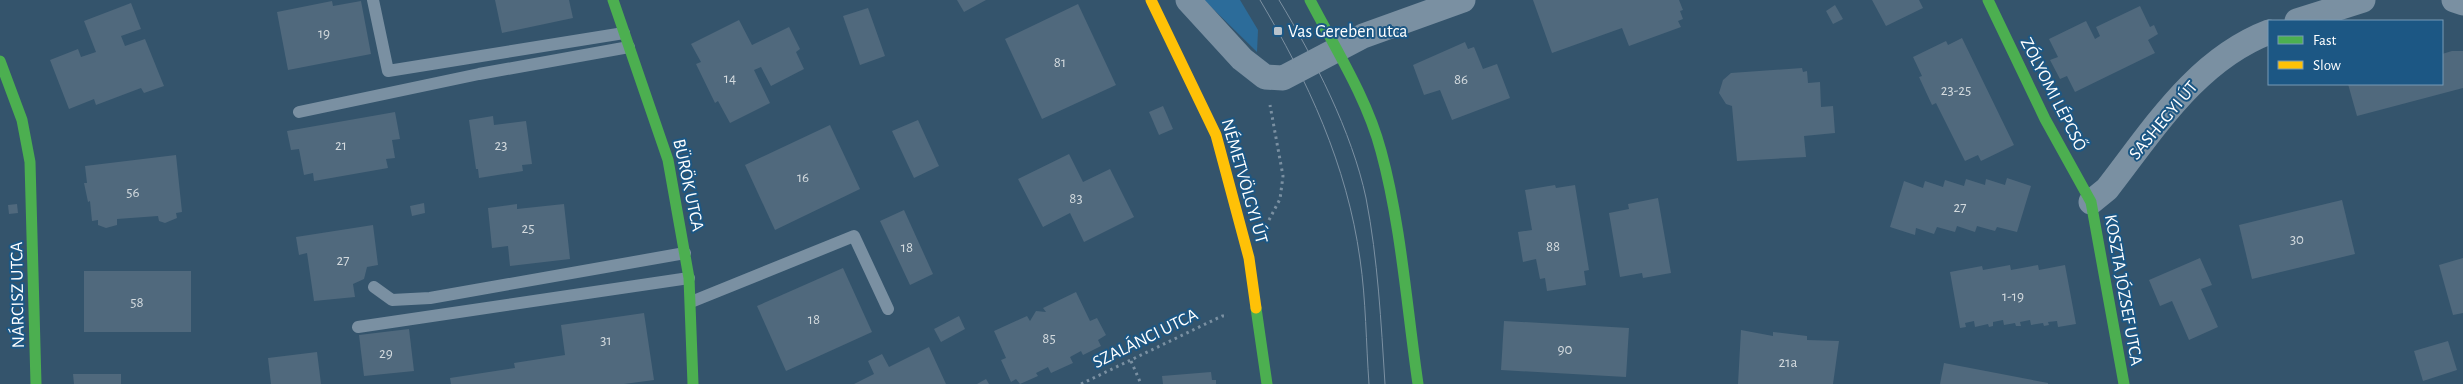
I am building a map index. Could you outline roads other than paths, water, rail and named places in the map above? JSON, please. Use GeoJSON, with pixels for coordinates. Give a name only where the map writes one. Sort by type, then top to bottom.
{"type":"FeatureCollection","features":[{"type":"Feature","properties":{"kind":"street","name":"BÜRÖK UTCA"},"geometry":{"type":"LineString","coordinates":[[613,0],[668,160],[689,278],[693,384]]}},
{"type":"Feature","properties":{"kind":"street","name":"NÉMETVÖLGYI ÚT"},"geometry":{"type":"LineString","coordinates":[[1152,0],[1216,135],[1249,258],[1267,384]]}},
{"type":"Feature","properties":{"kind":"street"},"geometry":{"type":"LineString","coordinates":[[1188,0],[1242,59],[1265,77],[1283,78],[1336,48],[1363,36],[1463,0]]}},
{"type":"Feature","properties":{"kind":"street"},"geometry":{"type":"LineString","coordinates":[[1310,0],[1363,103],[1381,150],[1392,204],[1418,384]]}},
{"type":"Feature","properties":{"kind":"street","name":"ZÓLYOMI LÉPCSŐ"},"geometry":{"type":"LineString","coordinates":[[1988,0],[2045,119],[2090,202]]}},
{"type":"Feature","properties":{"kind":"street"},"geometry":{"type":"LineString","coordinates":[[2300,20],[2363,0]]}},
{"type":"Feature","properties":{"kind":"street"},"geometry":{"type":"LineString","coordinates":[[2454,0],[2463,3]]}},
{"type":"Feature","properties":{"kind":"street","name":"SASHEGYI ÚT"},"geometry":{"type":"LineString","coordinates":[[2090,202],[2107,189],[2190,84],[2217,62],[2268,33]]}},
{"type":"Feature","properties":{"kind":"street","name":"NÁRCISZ UTCA"},"geometry":{"type":"LineString","coordinates":[[0,60],[22,120],[30,162],[36,384]]}},
{"type":"Feature","properties":{"kind":"street","name":"KOSZTA JÓZSEF UTCA"},"geometry":{"type":"LineString","coordinates":[[2090,202],[2124,384]]}},
{"type":"Feature","properties":{"kind":"lane"},"geometry":{"type":"LineString","coordinates":[[374,0],[388,71],[624,33]]}},
{"type":"Feature","properties":{"kind":"lane"},"geometry":{"type":"LineString","coordinates":[[300,112],[478,74],[629,47]]}},
{"type":"Feature","properties":{"kind":"lane"},"geometry":{"type":"LineString","coordinates":[[691,302],[854,236],[888,309]]}},
{"type":"Feature","properties":{"kind":"lane"},"geometry":{"type":"LineString","coordinates":[[374,287],[392,300],[430,298],[685,254]]}},
{"type":"Feature","properties":{"kind":"lane"},"geometry":{"type":"LineString","coordinates":[[358,327],[689,278]]}},
{"type":"Feature","properties":{"kind":"tram line"},"geometry":{"type":"LineString","coordinates":[[1260,0],[1294,61],[1309,93],[1323,125],[1346,190],[1362,274],[1369,384]]}},
{"type":"Feature","properties":{"kind":"tram line"},"geometry":{"type":"LineString","coordinates":[[1279,0],[1330,96],[1342,122],[1360,173],[1373,244],[1385,384]]}},
{"type":"Feature","properties":{"kind":"place","name":"Vas Gereben utca"},"geometry":{"type":"Point","coordinates":[1278,31]}}]}
